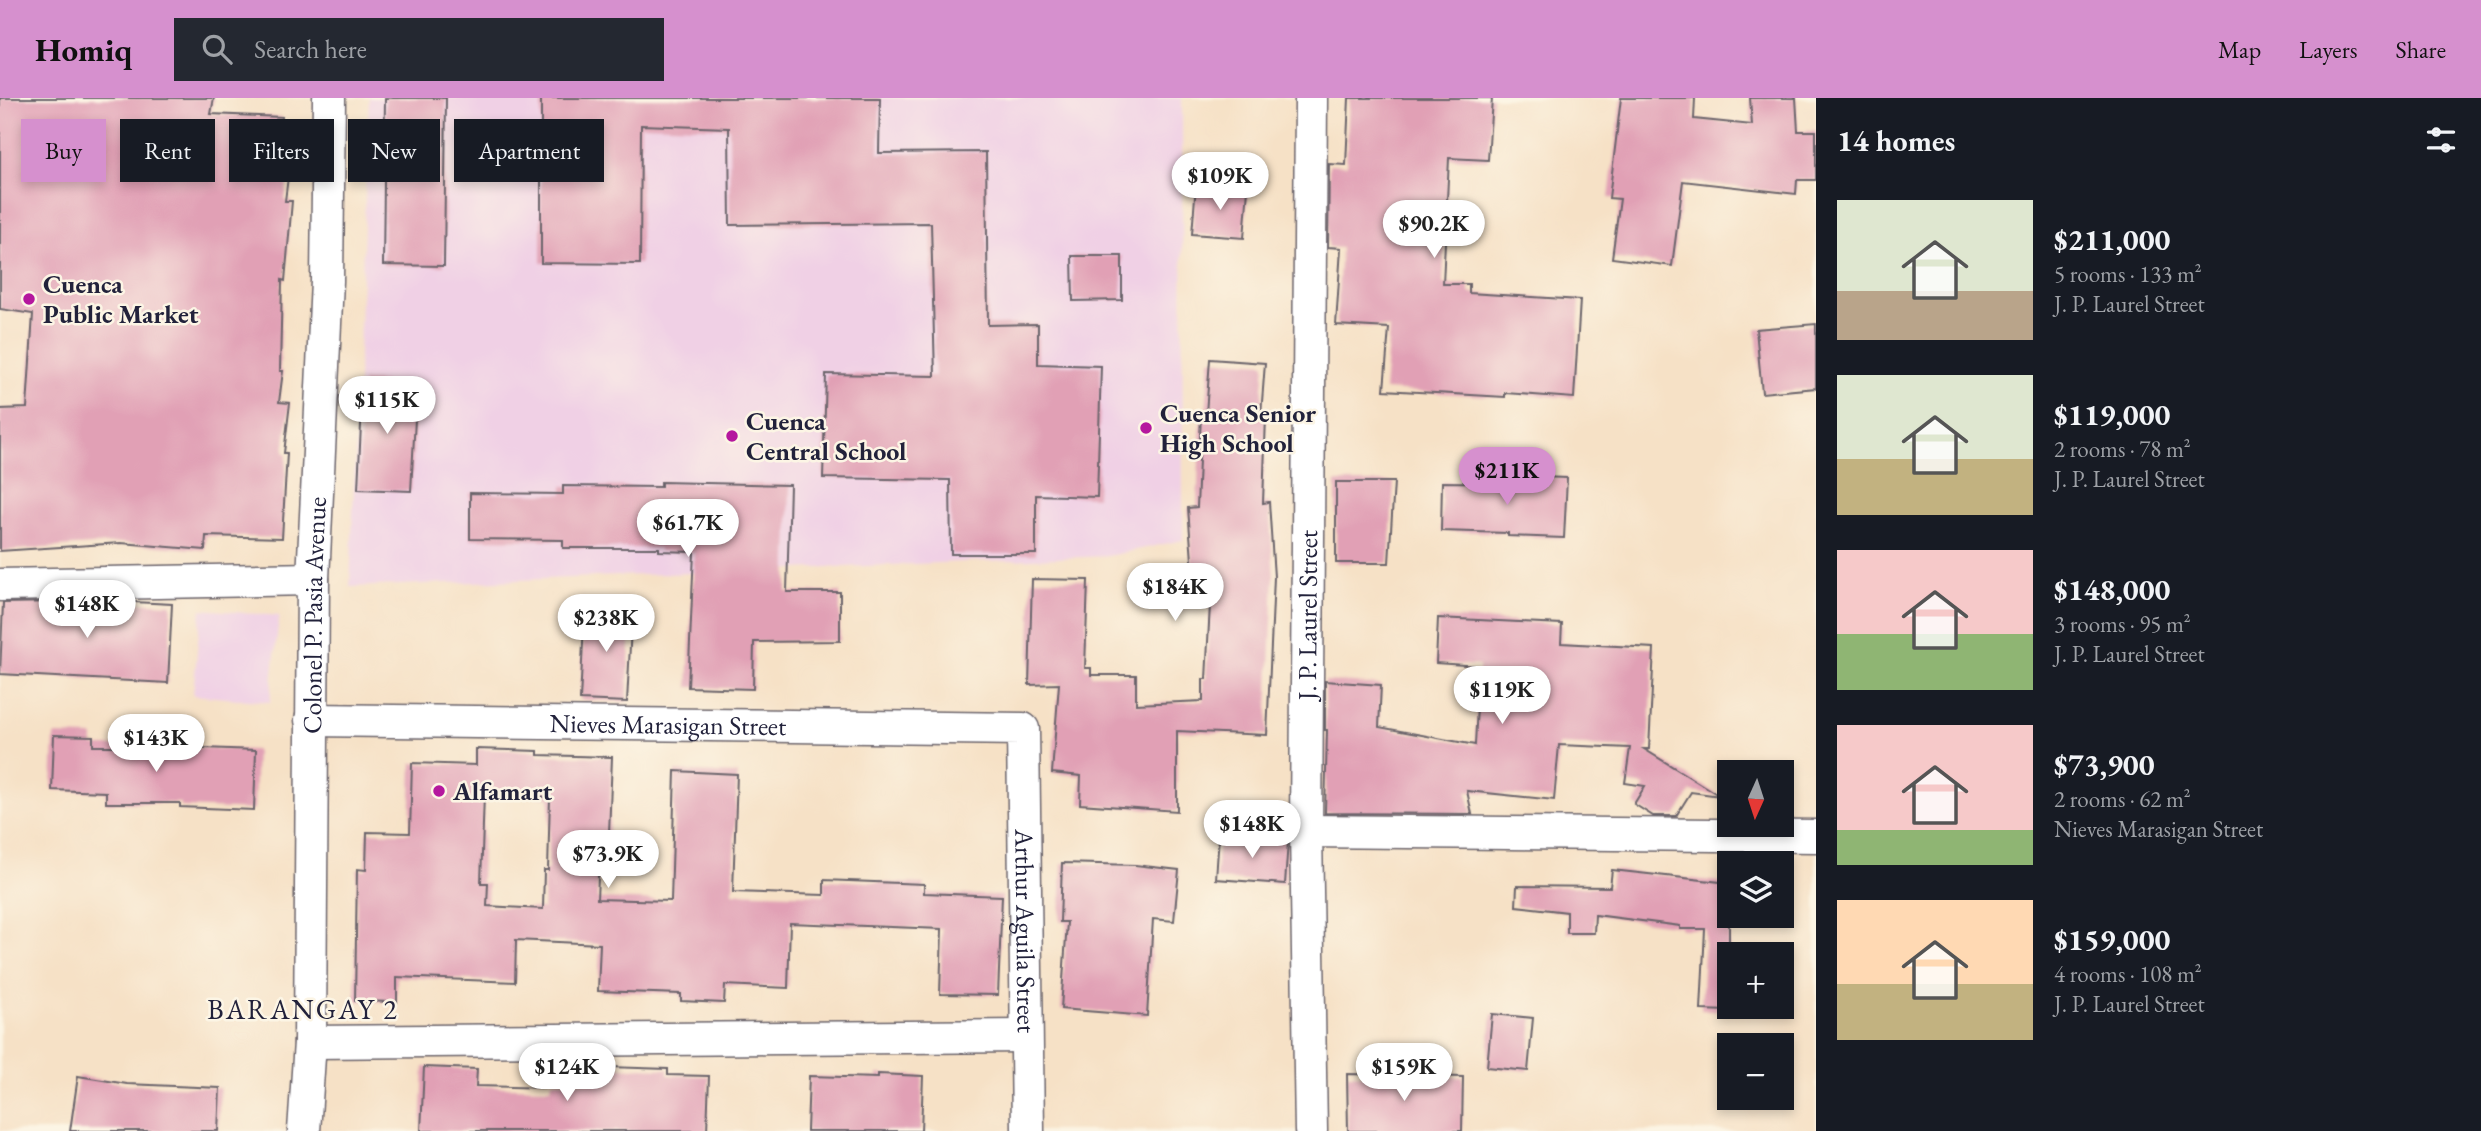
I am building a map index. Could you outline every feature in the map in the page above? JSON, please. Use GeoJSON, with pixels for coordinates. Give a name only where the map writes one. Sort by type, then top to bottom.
{"type":"FeatureCollection","features":[{"type":"Feature","properties":{"kind":"street","name":"Colonel P. Pasia Avenue"},"geometry":{"type":"LineString","coordinates":[[304,1131],[310,1042],[313,579],[327,281],[329,98]]}},
{"type":"Feature","properties":{"kind":"street","name":"J. P. Laurel Street"},"geometry":{"type":"LineString","coordinates":[[1311,98],[1307,831],[1311,1131]]}},
{"type":"Feature","properties":{"kind":"street"},"geometry":{"type":"LineString","coordinates":[[0,585],[313,579]]}},
{"type":"Feature","properties":{"kind":"street","name":"Nieves Marasigan Street"},"geometry":{"type":"LineString","coordinates":[[311,720],[1023,729]]}},
{"type":"Feature","properties":{"kind":"street","name":"Arthur Aguila Street"},"geometry":{"type":"LineString","coordinates":[[1023,729],[1028,1131]]}},
{"type":"Feature","properties":{"kind":"street"},"geometry":{"type":"LineString","coordinates":[[1307,831],[1816,836]]}},
{"type":"Feature","properties":{"kind":"street"},"geometry":{"type":"LineString","coordinates":[[310,1042],[1026,1036]]}},
{"type":"Feature","properties":{"kind":"shaded area","name":"Cuenca Central School"},"geometry":{"type":"Polygon","coordinates":[[[369,98],[1182,98],[1183,540],[1108,556],[350,587],[366,182],[440,182],[440,119],[368,119],[369,98]]]}},
{"type":"Feature","properties":{"kind":"shaded area"},"geometry":{"type":"Polygon","coordinates":[[[201,609],[279,616],[270,702],[193,695],[201,609]]]}},
{"type":"Feature","properties":{"kind":"building"},"geometry":{"type":"Polygon","coordinates":[[[0,98],[214,98],[211,114],[282,117],[229,119],[229,182],[287,182],[285,201],[292,201],[285,281],[282,280],[280,371],[283,371],[279,402],[290,403],[284,453],[287,453],[282,538],[206,536],[205,550],[121,543],[0,551],[0,409],[27,408],[33,314],[0,309],[0,98]]]}},
{"type":"Feature","properties":{"kind":"building"},"geometry":{"type":"Polygon","coordinates":[[[385,98],[446,98],[444,266],[383,265],[384,182],[440,182],[440,119],[385,119],[385,98]]]}},
{"type":"Feature","properties":{"kind":"building"},"geometry":{"type":"Polygon","coordinates":[[[541,98],[880,98],[879,153],[986,152],[988,325],[1038,324],[1038,364],[1101,366],[1097,497],[1036,495],[1036,554],[951,554],[950,480],[823,478],[826,374],[935,376],[931,223],[730,225],[729,128],[641,125],[640,264],[541,263],[541,182],[604,182],[604,119],[541,119],[541,98]]]}},
{"type":"Feature","properties":{"kind":"building"},"geometry":{"type":"Polygon","coordinates":[[[1349,98],[1492,98],[1488,160],[1449,158],[1443,284],[1469,284],[1469,293],[1580,300],[1574,398],[1384,390],[1389,328],[1336,325],[1341,248],[1328,247],[1329,164],[1346,165],[1349,98]]]}},
{"type":"Feature","properties":{"kind":"building"},"geometry":{"type":"Polygon","coordinates":[[[1621,98],[1695,98],[1694,119],[1752,125],[1750,98],[1796,98],[1798,131],[1816,131],[1816,180],[1797,180],[1796,194],[1683,181],[1672,266],[1612,258],[1620,199],[1609,198],[1621,98]]]}},
{"type":"Feature","properties":{"kind":"building"},"geometry":{"type":"Polygon","coordinates":[[[1196,185],[1248,189],[1244,238],[1192,234],[1196,185]]]}},
{"type":"Feature","properties":{"kind":"building"},"geometry":{"type":"Polygon","coordinates":[[[1072,256],[1122,256],[1122,300],[1073,301],[1072,256]]]}},
{"type":"Feature","properties":{"kind":"building"},"geometry":{"type":"Polygon","coordinates":[[[1816,324],[1816,388],[1762,393],[1756,329],[1816,324]]]}},
{"type":"Feature","properties":{"kind":"building"},"geometry":{"type":"Polygon","coordinates":[[[1210,359],[1265,363],[1261,415],[1266,416],[1263,503],[1269,502],[1274,577],[1267,735],[1177,731],[1177,811],[1080,804],[1081,776],[1052,773],[1059,684],[1029,685],[1032,579],[1088,580],[1085,668],[1091,668],[1091,675],[1136,675],[1136,704],[1203,701],[1211,586],[1194,587],[1188,508],[1197,507],[1201,414],[1206,414],[1210,359]]]}},
{"type":"Feature","properties":{"kind":"building"},"geometry":{"type":"Polygon","coordinates":[[[363,381],[417,383],[411,491],[358,489],[363,381]]]}},
{"type":"Feature","properties":{"kind":"building"},"geometry":{"type":"Polygon","coordinates":[[[1511,476],[1567,478],[1564,538],[1441,531],[1442,482],[1511,483],[1511,476]]]}},
{"type":"Feature","properties":{"kind":"building"},"geometry":{"type":"Polygon","coordinates":[[[661,482],[790,485],[787,592],[840,592],[840,641],[754,642],[753,689],[688,687],[694,552],[659,551],[659,548],[563,548],[563,540],[470,539],[470,493],[563,494],[563,486],[661,487],[661,482]]]}},
{"type":"Feature","properties":{"kind":"building"},"geometry":{"type":"Polygon","coordinates":[[[1336,482],[1394,482],[1389,563],[1336,563],[1336,482]]]}},
{"type":"Feature","properties":{"kind":"building"},"geometry":{"type":"Polygon","coordinates":[[[114,601],[172,604],[168,683],[0,674],[3,603],[114,601]]]}},
{"type":"Feature","properties":{"kind":"building"},"geometry":{"type":"Polygon","coordinates":[[[585,605],[632,608],[627,702],[580,700],[585,605]]]}},
{"type":"Feature","properties":{"kind":"building"},"geometry":{"type":"Polygon","coordinates":[[[1438,618],[1562,624],[1561,643],[1654,648],[1649,749],[1644,749],[1717,796],[1691,792],[1676,816],[1653,816],[1634,804],[1645,786],[1625,783],[1630,748],[1559,745],[1554,800],[1467,791],[1472,814],[1325,813],[1325,681],[1381,685],[1379,727],[1475,745],[1479,666],[1436,663],[1438,618]]]}},
{"type":"Feature","properties":{"kind":"building"},"geometry":{"type":"Polygon","coordinates":[[[54,735],[93,736],[93,746],[256,750],[254,810],[180,807],[180,803],[106,803],[106,792],[52,790],[54,735]]]}},
{"type":"Feature","properties":{"kind":"building"},"geometry":{"type":"Polygon","coordinates":[[[476,749],[538,751],[538,755],[612,757],[609,834],[600,834],[597,899],[671,901],[675,771],[737,774],[733,892],[824,895],[824,880],[924,884],[924,893],[1002,896],[998,995],[940,994],[942,929],[790,923],[788,988],[725,985],[724,1003],[681,1001],[681,994],[598,991],[600,944],[516,940],[515,982],[397,977],[397,1002],[355,1001],[357,869],[366,870],[367,832],[410,833],[412,763],[476,765],[476,749]],[[484,794],[481,883],[488,883],[487,906],[543,909],[544,870],[548,870],[550,797],[484,794]]]}},
{"type":"Feature","properties":{"kind":"building"},"geometry":{"type":"Polygon","coordinates":[[[1219,835],[1288,841],[1285,884],[1216,879],[1219,835]]]}},
{"type":"Feature","properties":{"kind":"building"},"geometry":{"type":"Polygon","coordinates":[[[1062,863],[1135,865],[1179,870],[1174,921],[1153,919],[1147,1016],[1061,1009],[1067,922],[1060,922],[1062,863]]]}},
{"type":"Feature","properties":{"kind":"building"},"geometry":{"type":"Polygon","coordinates":[[[1612,870],[1717,882],[1717,928],[1729,928],[1729,942],[1717,942],[1717,1011],[1701,1010],[1705,929],[1680,929],[1680,926],[1595,915],[1594,933],[1567,933],[1567,912],[1516,906],[1517,886],[1610,887],[1612,870]]]}},
{"type":"Feature","properties":{"kind":"building"},"geometry":{"type":"Polygon","coordinates":[[[1492,1014],[1533,1018],[1528,1071],[1487,1067],[1492,1014]]]}},
{"type":"Feature","properties":{"kind":"building"},"geometry":{"type":"Polygon","coordinates":[[[424,1067],[477,1069],[476,1086],[551,1088],[552,1081],[608,1083],[609,1067],[668,1069],[668,1075],[709,1076],[707,1131],[421,1131],[424,1067]]]}},
{"type":"Feature","properties":{"kind":"building"},"geometry":{"type":"Polygon","coordinates":[[[878,1074],[923,1076],[921,1131],[807,1131],[809,1076],[878,1078],[878,1074]]]}},
{"type":"Feature","properties":{"kind":"building"},"geometry":{"type":"Polygon","coordinates":[[[1347,1074],[1463,1077],[1462,1131],[1348,1131],[1347,1074]]]}},
{"type":"Feature","properties":{"kind":"building"},"geometry":{"type":"Polygon","coordinates":[[[78,1076],[127,1084],[220,1088],[218,1131],[70,1131],[78,1076]]]}},
{"type":"Feature","properties":{"kind":"place","name":"Cuenca Public Market"},"geometry":{"type":"Point","coordinates":[29,299]}},
{"type":"Feature","properties":{"kind":"place","name":"Cuenca Senior High School"},"geometry":{"type":"Point","coordinates":[1146,428]}},
{"type":"Feature","properties":{"kind":"place","name":"Cuenca Central School"},"geometry":{"type":"Point","coordinates":[732,436]}},
{"type":"Feature","properties":{"kind":"place","name":"Alfamart"},"geometry":{"type":"Point","coordinates":[439,791]}},
{"type":"Feature","properties":{"kind":"district","name":"BARANGAY 2"},"geometry":{"type":"Point","coordinates":[303,1009]}}]}
